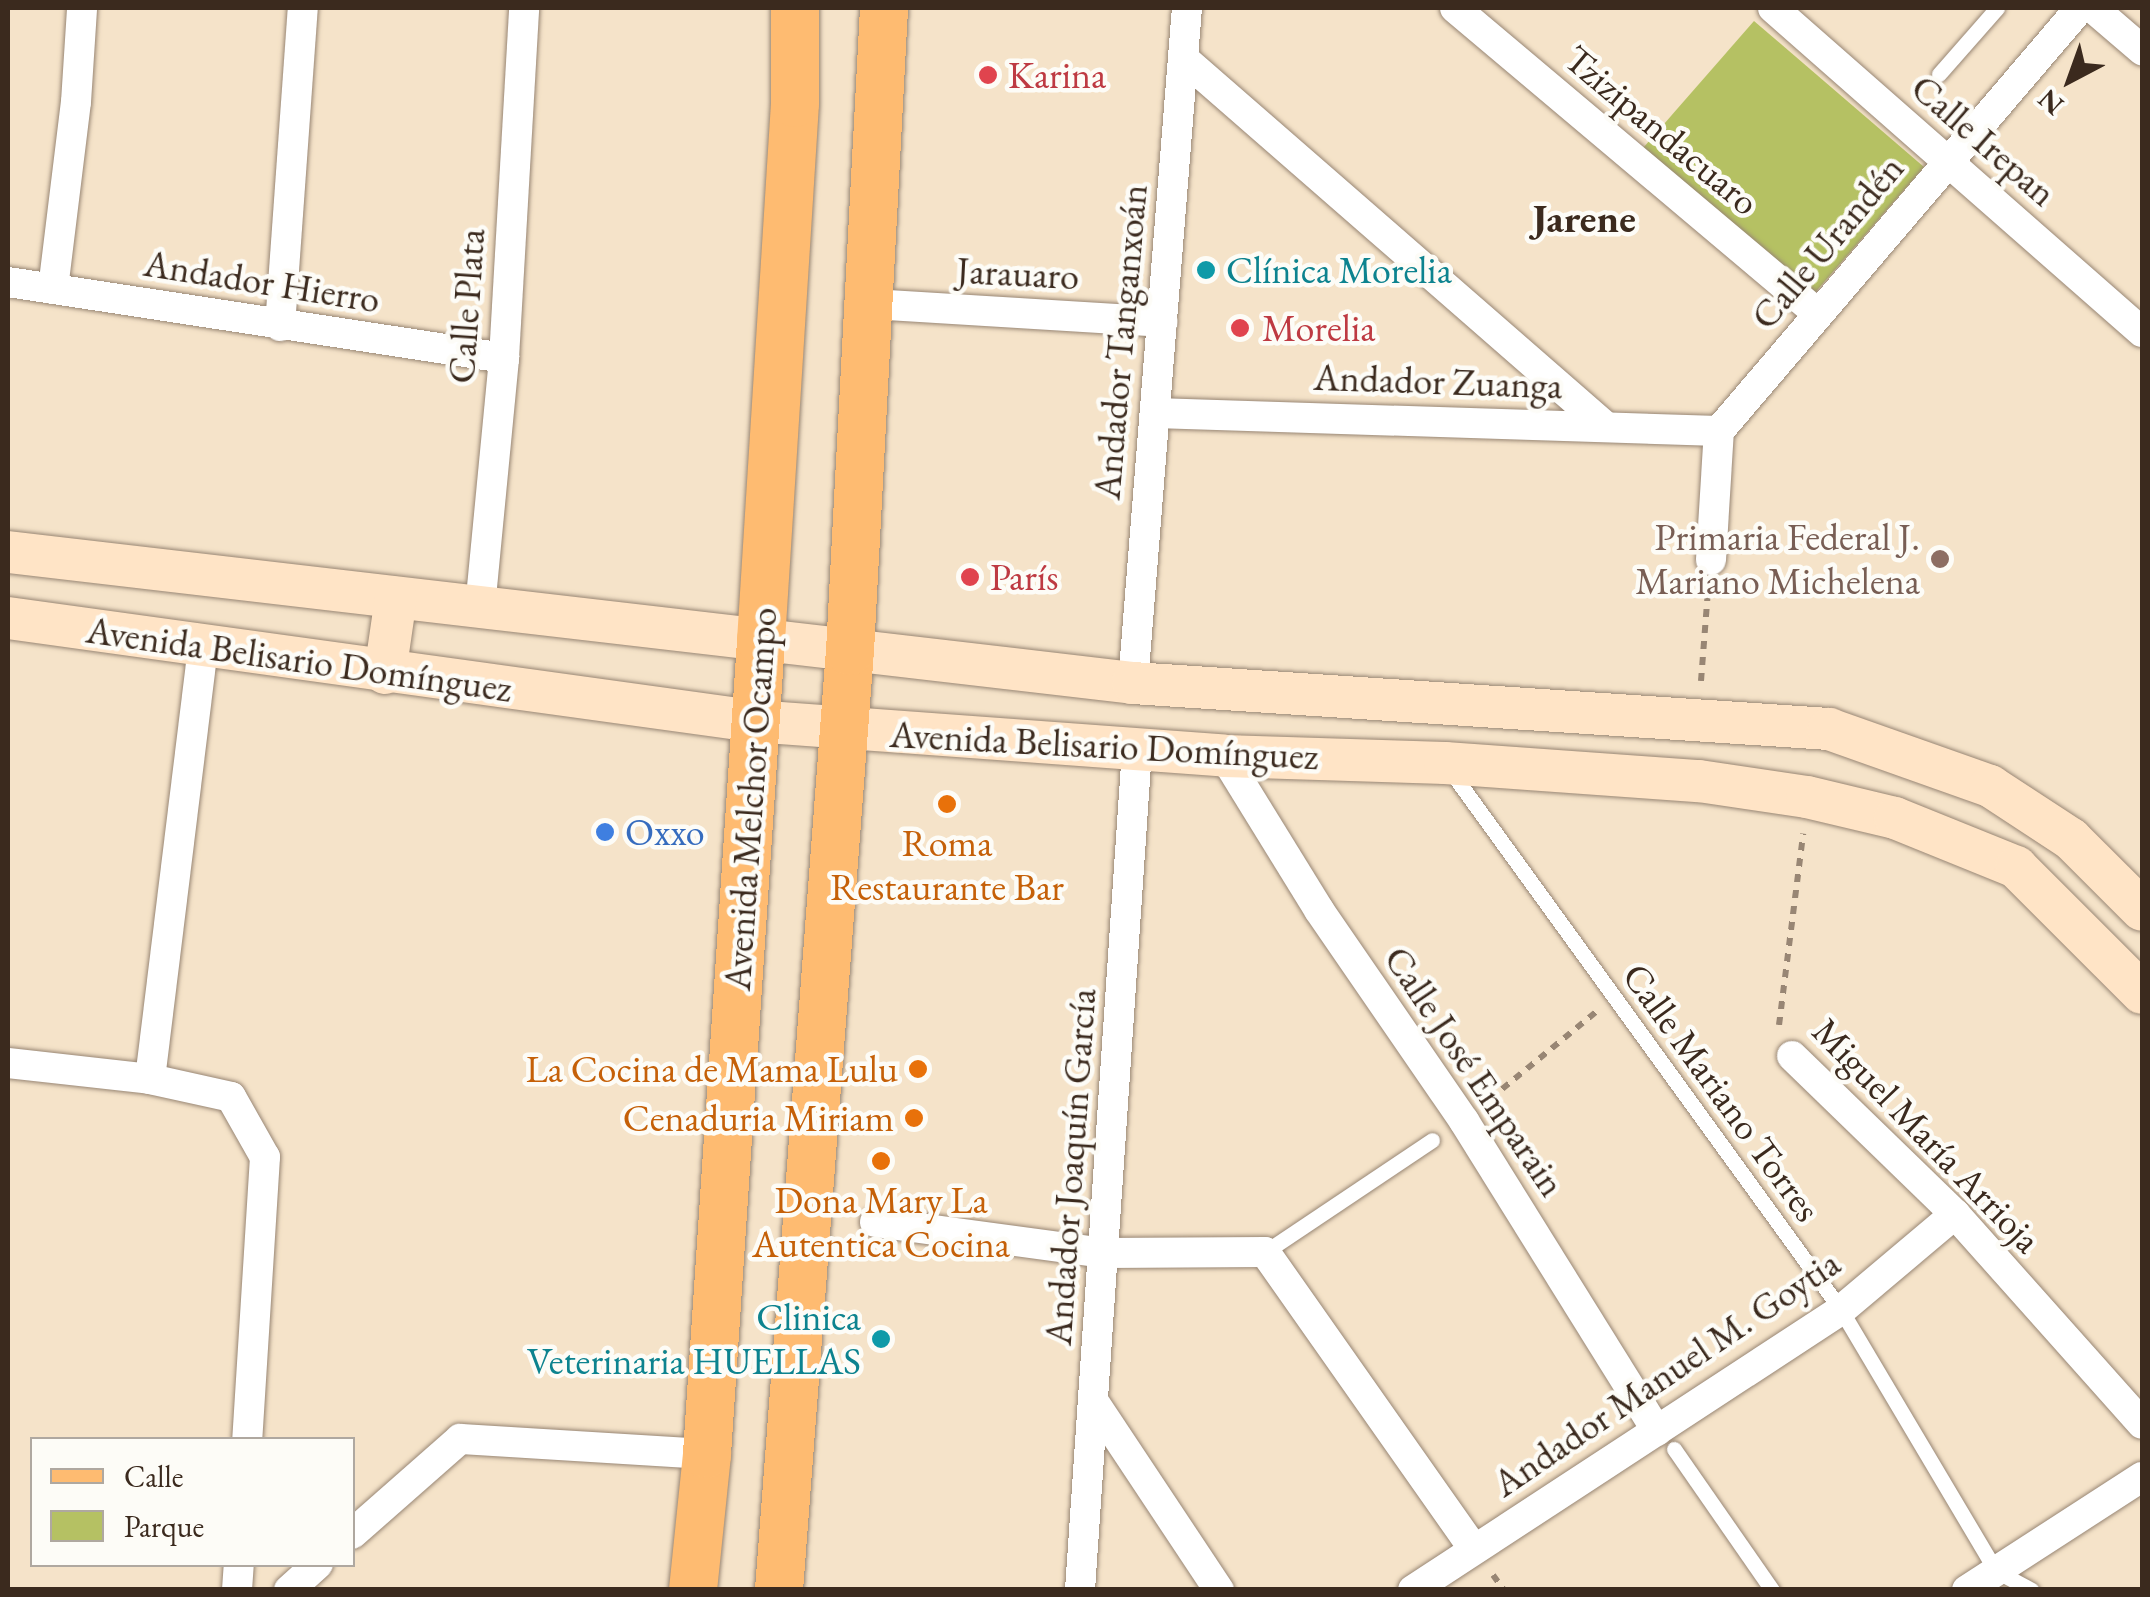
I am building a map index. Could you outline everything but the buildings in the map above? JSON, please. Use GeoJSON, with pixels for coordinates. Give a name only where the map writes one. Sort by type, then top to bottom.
{"type":"FeatureCollection","features":[{"type":"Feature","properties":{"kind":"main road","name":"Avenida Melchor Ocampo"},"geometry":{"type":"LineString","coordinates":[[693,1590],[707,1454],[761,641],[795,103],[795,8]]}},
{"type":"Feature","properties":{"kind":"main road"},"geometry":{"type":"LineString","coordinates":[[779,1590],[850,651],[884,8]]}},
{"type":"Feature","properties":{"kind":"street"},"geometry":{"type":"LineString","coordinates":[[53,289],[76,102],[82,8]]}},
{"type":"Feature","properties":{"kind":"street"},"geometry":{"type":"LineString","coordinates":[[280,326],[303,8]]}},
{"type":"Feature","properties":{"kind":"street","name":"Calle Plata"},"geometry":{"type":"LineString","coordinates":[[480,608],[504,358],[524,8]]}},
{"type":"Feature","properties":{"kind":"street","name":"Andador Tanganxoán"},"geometry":{"type":"LineString","coordinates":[[1133,683],[1187,8]]}},
{"type":"Feature","properties":{"kind":"street","name":"Tzizipandacuaro"},"geometry":{"type":"LineString","coordinates":[[1455,8],[1818,314]]}},
{"type":"Feature","properties":{"kind":"street","name":"Calle Irepan"},"geometry":{"type":"LineString","coordinates":[[1773,8],[2142,332]]}},
{"type":"Feature","properties":{"kind":"street","name":"Calle Urandén"},"geometry":{"type":"LineString","coordinates":[[1719,431],[2080,8]]}},
{"type":"Feature","properties":{"kind":"street"},"geometry":{"type":"LineString","coordinates":[[2093,8],[2142,50]]}},
{"type":"Feature","properties":{"kind":"street"},"geometry":{"type":"LineString","coordinates":[[1184,59],[1605,426]]}},
{"type":"Feature","properties":{"kind":"street","name":"Andador Hierro"},"geometry":{"type":"LineString","coordinates":[[8,282],[504,358]]}},
{"type":"Feature","properties":{"kind":"street","name":"Jarauaro"},"geometry":{"type":"LineString","coordinates":[[870,304],[1162,322]]}},
{"type":"Feature","properties":{"kind":"street","name":"Andador Zuanga"},"geometry":{"type":"LineString","coordinates":[[1154,413],[1719,431]]}},
{"type":"Feature","properties":{"kind":"street"},"geometry":{"type":"LineString","coordinates":[[1711,560],[1719,431]]}},
{"type":"Feature","properties":{"kind":"street","name":"Avenida Belisario Domínguez"},"geometry":{"type":"LineString","coordinates":[[8,552],[1133,683],[1829,728],[1990,786],[2071,839],[2142,910]]}},
{"type":"Feature","properties":{"kind":"street"},"geometry":{"type":"LineString","coordinates":[[385,673],[396,598]]}},
{"type":"Feature","properties":{"kind":"street","name":"Avenida Belisario Domínguez"},"geometry":{"type":"LineString","coordinates":[[8,618],[753,721],[1224,756],[1445,762],[1699,781],[1807,797],[1895,818],[2016,867],[2142,993]]}},
{"type":"Feature","properties":{"kind":"street"},"geometry":{"type":"LineString","coordinates":[[150,1079],[203,646]]}},
{"type":"Feature","properties":{"kind":"street","name":"Andador Joaquín García"},"geometry":{"type":"LineString","coordinates":[[1080,1590],[1137,750]]}},
{"type":"Feature","properties":{"kind":"street","name":"Calle José Emparain"},"geometry":{"type":"LineString","coordinates":[[1224,756],[1319,910],[1464,1120],[1665,1440]]}},
{"type":"Feature","properties":{"kind":"street","name":"Miguel María Arrioja"},"geometry":{"type":"LineString","coordinates":[[1792,1056],[1955,1214],[2142,1424]]}},
{"type":"Feature","properties":{"kind":"street"},"geometry":{"type":"LineString","coordinates":[[8,1063],[150,1079],[231,1097],[264,1157],[246,1437]]}},
{"type":"Feature","properties":{"kind":"street","name":"Andador Manuel M. Goytia"},"geometry":{"type":"LineString","coordinates":[[1413,1590],[1474,1549],[1665,1440],[1842,1310],[1955,1214]]}},
{"type":"Feature","properties":{"kind":"street"},"geometry":{"type":"LineString","coordinates":[[875,1222],[1105,1253],[1265,1252],[1474,1549]]}},
{"type":"Feature","properties":{"kind":"street"},"geometry":{"type":"LineString","coordinates":[[1094,1402],[1218,1590]]}},
{"type":"Feature","properties":{"kind":"street"},"geometry":{"type":"LineString","coordinates":[[355,1531],[460,1439],[707,1454]]}},
{"type":"Feature","properties":{"kind":"street"},"geometry":{"type":"LineString","coordinates":[[1968,1590],[2142,1476]]}},
{"type":"Feature","properties":{"kind":"street"},"geometry":{"type":"LineString","coordinates":[[288,1590],[315,1567]]}},
{"type":"Feature","properties":{"kind":"lane"},"geometry":{"type":"LineString","coordinates":[[1939,74],[1997,8]]}},
{"type":"Feature","properties":{"kind":"lane","name":"Calle Mariano Torres"},"geometry":{"type":"LineString","coordinates":[[1445,762],[1612,998],[1842,1310],[1996,1571]]}},
{"type":"Feature","properties":{"kind":"lane"},"geometry":{"type":"LineString","coordinates":[[1265,1252],[1432,1140]]}},
{"type":"Feature","properties":{"kind":"lane","name":"Calle José Emparain"},"geometry":{"type":"LineString","coordinates":[[1665,1440],[1772,1590]]}},
{"type":"Feature","properties":{"kind":"lane"},"geometry":{"type":"LineString","coordinates":[[1996,1571],[2032,1590]]}},
{"type":"Feature","properties":{"kind":"path"},"geometry":{"type":"LineString","coordinates":[[1698,717],[1711,560]]}},
{"type":"Feature","properties":{"kind":"path","name":"Miguel María Arrioja"},"geometry":{"type":"LineString","coordinates":[[1792,1056],[1778,1038],[1807,797]]}},
{"type":"Feature","properties":{"kind":"path"},"geometry":{"type":"LineString","coordinates":[[1464,1120],[1612,998]]}},
{"type":"Feature","properties":{"kind":"green space"},"geometry":{"type":"Polygon","coordinates":[[[1754,21],[1924,167],[1813,295],[1643,148],[1754,21]]]}},
{"type":"Feature","properties":{"kind":"place","name":"Karina"},"geometry":{"type":"Point","coordinates":[988,75]}},
{"type":"Feature","properties":{"kind":"place","name":"Clínica Morelia"},"geometry":{"type":"Point","coordinates":[1206,270]}},
{"type":"Feature","properties":{"kind":"place","name":"Morelia"},"geometry":{"type":"Point","coordinates":[1240,328]}},
{"type":"Feature","properties":{"kind":"place","name":"Primaria Federal J. Mariano Michelena"},"geometry":{"type":"Point","coordinates":[1940,559]}},
{"type":"Feature","properties":{"kind":"place","name":"París"},"geometry":{"type":"Point","coordinates":[970,577]}},
{"type":"Feature","properties":{"kind":"place","name":"Roma Restaurante Bar"},"geometry":{"type":"Point","coordinates":[947,804]}},
{"type":"Feature","properties":{"kind":"place","name":"Oxxo"},"geometry":{"type":"Point","coordinates":[605,832]}},
{"type":"Feature","properties":{"kind":"place","name":"La Cocina de Mama Lulu"},"geometry":{"type":"Point","coordinates":[918,1069]}},
{"type":"Feature","properties":{"kind":"place","name":"Cenaduria Miriam"},"geometry":{"type":"Point","coordinates":[914,1118]}},
{"type":"Feature","properties":{"kind":"place","name":"Dona Mary La Autentica Cocina"},"geometry":{"type":"Point","coordinates":[881,1161]}},
{"type":"Feature","properties":{"kind":"place","name":"Clinica Veterinaria HUELLAS"},"geometry":{"type":"Point","coordinates":[881,1339]}},
{"type":"Feature","properties":{"kind":"district","name":"Jarene"},"geometry":{"type":"Point","coordinates":[1584,218]}}]}
